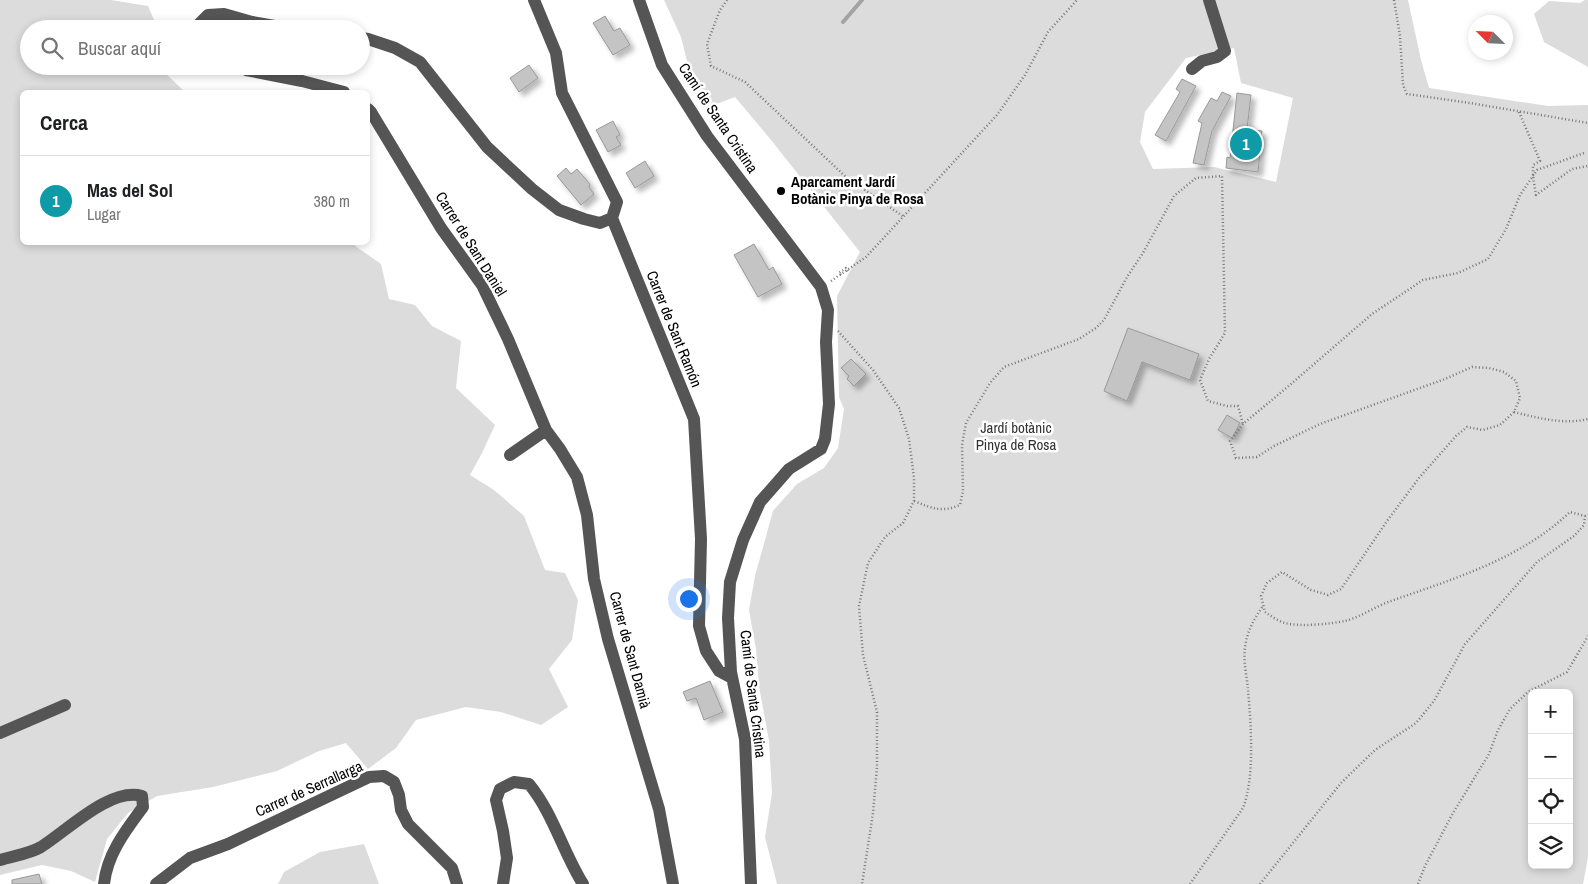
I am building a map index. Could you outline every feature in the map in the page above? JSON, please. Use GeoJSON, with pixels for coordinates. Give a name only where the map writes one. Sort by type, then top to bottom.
{"type":"FeatureCollection","features":[{"type":"Feature","properties":{"kind":"street","name":"Carrer de Sant Ramón"},"geometry":{"type":"LineString","coordinates":[[534,0],[556,53],[562,93],[617,202],[612,218],[694,419],[700,539],[699,626],[706,651],[719,671],[732,678]]}},
{"type":"Feature","properties":{"kind":"street","name":"Camí de Santa Cristina"},"geometry":{"type":"LineString","coordinates":[[640,0],[662,65],[706,136],[821,286],[828,310],[826,342],[829,404],[825,439],[821,449],[789,468],[760,502],[743,540],[730,582],[728,618],[732,678],[745,740],[752,884]]}},
{"type":"Feature","properties":{"kind":"street"},"geometry":{"type":"LineString","coordinates":[[1192,69],[1202,61],[1217,57],[1225,51],[1209,0]]}},
{"type":"Feature","properties":{"kind":"street"},"geometry":{"type":"LineString","coordinates":[[203,20],[208,15],[224,14],[245,20]]}},
{"type":"Feature","properties":{"kind":"street"},"geometry":{"type":"LineString","coordinates":[[370,41],[395,48],[420,62],[487,147],[532,189],[559,210],[600,223],[612,218]]}},
{"type":"Feature","properties":{"kind":"street"},"geometry":{"type":"LineString","coordinates":[[271,75],[336,90]]}},
{"type":"Feature","properties":{"kind":"street","name":"Carrer de Sant Daniel"},"geometry":{"type":"LineString","coordinates":[[370,112],[441,228],[482,285],[508,339],[546,430]]}},
{"type":"Feature","properties":{"kind":"street"},"geometry":{"type":"LineString","coordinates":[[510,455],[546,430]]}},
{"type":"Feature","properties":{"kind":"street","name":"Carrer de Sant Damià"},"geometry":{"type":"LineString","coordinates":[[546,430],[560,448],[577,476],[586,515],[594,579],[608,639],[659,809],[673,884]]}},
{"type":"Feature","properties":{"kind":"street"},"geometry":{"type":"LineString","coordinates":[[0,733],[65,705]]}},
{"type":"Feature","properties":{"kind":"street","name":"Carrer de Serrallarga"},"geometry":{"type":"LineString","coordinates":[[156,884],[190,858],[228,844],[369,777],[384,776],[394,782],[399,795],[401,810],[408,824],[452,868],[457,884]]}},
{"type":"Feature","properties":{"kind":"street"},"geometry":{"type":"LineString","coordinates":[[503,884],[507,858],[496,800],[500,789],[514,782],[530,784],[541,798],[570,864],[583,884]]}},
{"type":"Feature","properties":{"kind":"street"},"geometry":{"type":"LineString","coordinates":[[0,860],[39,848],[106,802],[133,793],[142,796],[143,807],[120,838],[105,875],[104,884]]}},
{"type":"Feature","properties":{"kind":"path"},"geometry":{"type":"LineString","coordinates":[[727,0],[720,10],[707,44],[711,66],[745,82],[846,177],[904,217]]}},
{"type":"Feature","properties":{"kind":"path"},"geometry":{"type":"LineString","coordinates":[[821,286],[848,271],[866,257],[997,115],[1025,75],[1048,32],[1077,0]]}},
{"type":"Feature","properties":{"kind":"path"},"geometry":{"type":"LineString","coordinates":[[1394,0],[1400,36],[1403,85],[1407,94],[1588,123]]}},
{"type":"Feature","properties":{"kind":"path"},"geometry":{"type":"LineString","coordinates":[[1519,112],[1540,161],[1533,165],[1536,194],[1572,170],[1588,166]]}},
{"type":"Feature","properties":{"kind":"path"},"geometry":{"type":"LineString","coordinates":[[1260,884],[1341,783],[1375,750],[1416,723],[1434,701],[1465,644],[1537,562],[1574,536],[1584,525],[1586,519],[1584,516],[1570,512],[1554,527],[1523,546],[1466,575],[1388,602],[1346,620],[1305,625],[1284,623],[1264,612],[1261,596],[1267,583],[1282,572],[1311,590],[1328,595],[1341,589],[1419,478],[1456,436],[1467,427],[1483,430],[1500,425],[1514,412],[1520,398],[1516,381],[1504,372],[1489,368],[1472,367],[1445,379],[1320,424],[1257,456],[1236,458],[1230,441],[1243,424],[1372,314],[1423,280],[1458,273],[1488,259],[1506,229],[1520,195],[1537,170],[1584,153]]}},
{"type":"Feature","properties":{"kind":"path"},"geometry":{"type":"LineString","coordinates":[[914,502],[934,509],[949,510],[960,505],[963,491],[962,445],[966,423],[990,383],[1004,367],[1079,339],[1096,328],[1104,320],[1174,196],[1196,178],[1222,176],[1224,252],[1225,333],[1209,359],[1200,380],[1208,401],[1227,406],[1238,406],[1243,424]]}},
{"type":"Feature","properties":{"kind":"path"},"geometry":{"type":"LineString","coordinates":[[827,319],[873,370],[899,408],[909,439],[914,478],[914,502],[903,523],[885,537],[868,563],[859,606],[863,655],[877,712],[878,767],[862,884]]}},
{"type":"Feature","properties":{"kind":"path"},"geometry":{"type":"LineString","coordinates":[[1514,412],[1539,419],[1577,422],[1588,418]]}},
{"type":"Feature","properties":{"kind":"path"},"geometry":{"type":"LineString","coordinates":[[1190,884],[1243,808],[1248,795],[1250,707],[1244,649],[1249,627],[1263,606]]}},
{"type":"Feature","properties":{"kind":"path"},"geometry":{"type":"LineString","coordinates":[[1418,884],[1425,866],[1489,754],[1498,730],[1510,709],[1528,692],[1567,672],[1588,636]]}},
{"type":"Feature","properties":{"kind":"green space"},"geometry":{"type":"Polygon","coordinates":[[[0,0],[111,0],[148,6],[154,20],[20,20],[20,75],[167,75],[183,90],[20,90],[20,245],[354,245],[381,264],[389,299],[415,305],[432,326],[461,341],[456,388],[495,425],[470,475],[494,490],[524,516],[545,570],[565,573],[578,600],[572,640],[549,669],[568,707],[541,725],[501,712],[466,707],[416,720],[396,748],[368,769],[346,743],[319,751],[277,771],[213,787],[157,796],[128,813],[107,839],[95,882],[71,871],[42,865],[0,875],[0,0]]]}},
{"type":"Feature","properties":{"kind":"green space","name":"Jardí botànic Pinya de Rosa"},"geometry":{"type":"Polygon","coordinates":[[[664,0],[1408,0],[1429,88],[1548,106],[1588,105],[1588,857],[1583,884],[777,884],[765,837],[772,793],[769,741],[759,686],[756,649],[749,610],[755,576],[773,511],[797,484],[824,468],[838,448],[844,409],[839,397],[837,296],[860,252],[735,97],[706,108],[692,81],[681,37],[664,0]],[[1234,48],[1186,58],[1145,112],[1140,142],[1153,169],[1214,167],[1276,182],[1293,98],[1241,83],[1234,48]]]}},
{"type":"Feature","properties":{"kind":"green space"},"geometry":{"type":"Polygon","coordinates":[[[1588,0],[1588,67],[1544,42],[1534,14],[1549,1],[1580,3],[1588,0]]]}},
{"type":"Feature","properties":{"kind":"green space"},"geometry":{"type":"Polygon","coordinates":[[[364,844],[379,884],[278,884],[284,872],[320,852],[364,844]]]}},
{"type":"Feature","properties":{"kind":"building"},"geometry":{"type":"Polygon","coordinates":[[[605,16],[614,31],[620,28],[630,45],[613,55],[593,23],[605,16]]]}},
{"type":"Feature","properties":{"kind":"building"},"geometry":{"type":"Polygon","coordinates":[[[529,65],[538,78],[519,92],[510,78],[529,65]]]}},
{"type":"Feature","properties":{"kind":"building"},"geometry":{"type":"Polygon","coordinates":[[[1182,79],[1196,86],[1166,141],[1155,135],[1180,92],[1176,89],[1182,79]]]}},
{"type":"Feature","properties":{"kind":"building"},"geometry":{"type":"Polygon","coordinates":[[[1222,92],[1231,96],[1212,131],[1204,165],[1193,163],[1202,123],[1198,121],[1211,98],[1217,101],[1222,92]]]}},
{"type":"Feature","properties":{"kind":"building"},"geometry":{"type":"Polygon","coordinates":[[[1237,93],[1251,95],[1247,129],[1262,131],[1258,172],[1226,168],[1227,157],[1230,158],[1237,93]]]}},
{"type":"Feature","properties":{"kind":"building"},"geometry":{"type":"Polygon","coordinates":[[[613,121],[620,135],[616,137],[621,145],[608,152],[596,130],[613,121]]]}},
{"type":"Feature","properties":{"kind":"building"},"geometry":{"type":"Polygon","coordinates":[[[645,161],[654,176],[635,188],[626,173],[645,161]]]}},
{"type":"Feature","properties":{"kind":"building"},"geometry":{"type":"Polygon","coordinates":[[[566,168],[571,174],[577,169],[590,184],[589,187],[594,194],[581,205],[557,176],[566,168]]]}},
{"type":"Feature","properties":{"kind":"building"},"geometry":{"type":"Polygon","coordinates":[[[754,244],[769,270],[773,267],[782,284],[758,297],[734,255],[754,244]]]}},
{"type":"Feature","properties":{"kind":"building"},"geometry":{"type":"Polygon","coordinates":[[[1128,328],[1199,354],[1190,380],[1142,362],[1127,401],[1104,391],[1128,328]]]}},
{"type":"Feature","properties":{"kind":"building"},"geometry":{"type":"Polygon","coordinates":[[[851,359],[866,374],[854,386],[847,379],[849,376],[841,368],[851,359]]]}},
{"type":"Feature","properties":{"kind":"building"},"geometry":{"type":"Polygon","coordinates":[[[1227,415],[1240,423],[1232,438],[1218,430],[1227,415]]]}},
{"type":"Feature","properties":{"kind":"building"},"geometry":{"type":"Polygon","coordinates":[[[710,681],[723,712],[704,720],[696,698],[687,701],[683,692],[710,681]]]}},
{"type":"Feature","properties":{"kind":"building"},"geometry":{"type":"Polygon","coordinates":[[[39,874],[42,884],[12,884],[12,880],[39,874]]]}},
{"type":"Feature","properties":{"kind":"waterway"},"geometry":{"type":"LineString","coordinates":[[843,22],[862,0]]}},
{"type":"Feature","properties":{"kind":"place","name":"Mas del Sol"},"geometry":{"type":"Point","coordinates":[1246,144]}},
{"type":"Feature","properties":{"kind":"place","name":"Aparcament Jardí Botànic Pinya de Rosa"},"geometry":{"type":"Point","coordinates":[781,191]}}]}
